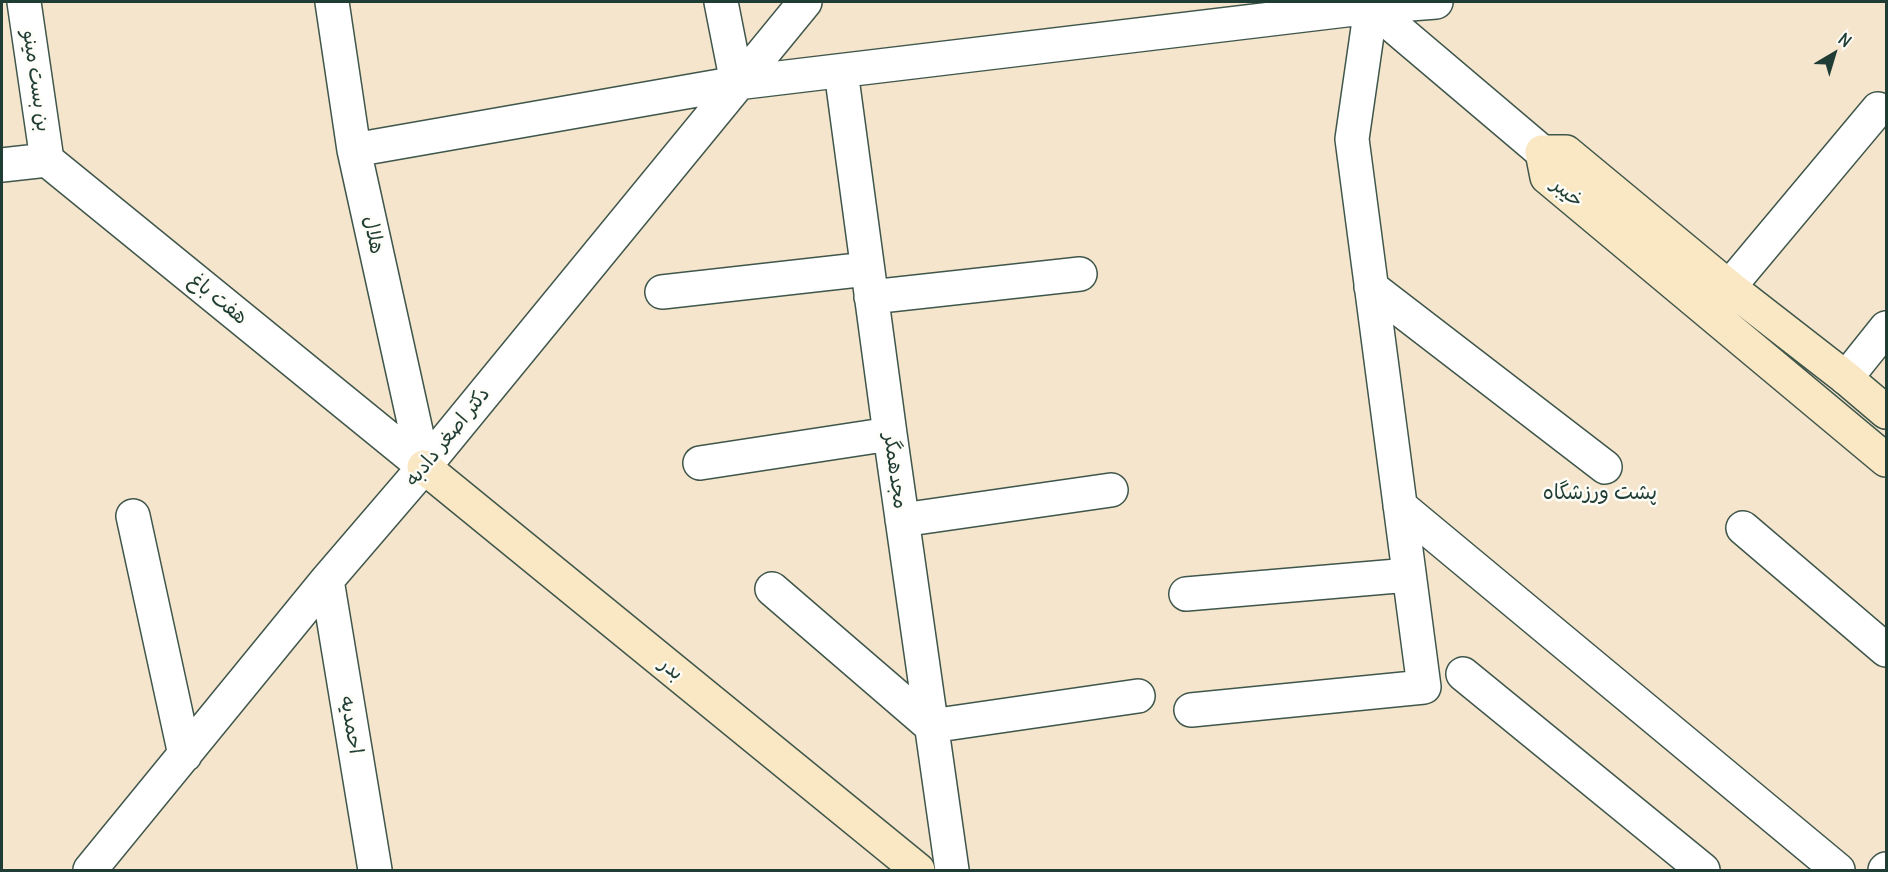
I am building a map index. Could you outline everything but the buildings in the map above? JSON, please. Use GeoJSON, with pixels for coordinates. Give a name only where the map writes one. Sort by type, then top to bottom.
{"type":"FeatureCollection","features":[{"type":"Feature","properties":{"kind":"street","name":"بن بست مینو"},"geometry":{"type":"LineString","coordinates":[[24,2],[47,160]]}},
{"type":"Feature","properties":{"kind":"street","name":"هلال"},"geometry":{"type":"LineString","coordinates":[[332,2],[354,150],[424,467]]}},
{"type":"Feature","properties":{"kind":"street"},"geometry":{"type":"LineString","coordinates":[[720,2],[737,83]]}},
{"type":"Feature","properties":{"kind":"street","name":"دکتر اصغر دادبه"},"geometry":{"type":"LineString","coordinates":[[90,870],[805,2]]}},
{"type":"Feature","properties":{"kind":"street"},"geometry":{"type":"LineString","coordinates":[[354,150],[737,83],[1368,4],[1436,2]]}},
{"type":"Feature","properties":{"kind":"street"},"geometry":{"type":"LineString","coordinates":[[1368,4],[1542,152]]}},
{"type":"Feature","properties":{"kind":"street"},"geometry":{"type":"LineString","coordinates":[[1191,710],[1424,687],[1352,139],[1368,4]]}},
{"type":"Feature","properties":{"kind":"street","name":"مجدهمگر"},"geometry":{"type":"LineString","coordinates":[[841,71],[952,870]]}},
{"type":"Feature","properties":{"kind":"street"},"geometry":{"type":"LineString","coordinates":[[1729,287],[1878,109]]}},
{"type":"Feature","properties":{"kind":"street","name":"خیبر"},"geometry":{"type":"LineString","coordinates":[[1887,412],[1729,287],[1566,152],[1542,152],[1547,177],[1887,460]]}},
{"type":"Feature","properties":{"kind":"street"},"geometry":{"type":"LineString","coordinates":[[2,165],[47,160]]}},
{"type":"Feature","properties":{"kind":"street","name":"هفت باغ"},"geometry":{"type":"LineString","coordinates":[[47,160],[424,467]]}},
{"type":"Feature","properties":{"kind":"street"},"geometry":{"type":"LineString","coordinates":[[662,292],[1080,274]]}},
{"type":"Feature","properties":{"kind":"street"},"geometry":{"type":"LineString","coordinates":[[1371,287],[1605,467]]}},
{"type":"Feature","properties":{"kind":"street"},"geometry":{"type":"LineString","coordinates":[[1846,378],[1887,328]]}},
{"type":"Feature","properties":{"kind":"street"},"geometry":{"type":"LineString","coordinates":[[700,463],[890,434]]}},
{"type":"Feature","properties":{"kind":"street","name":"بدر"},"geometry":{"type":"LineString","coordinates":[[424,467],[918,870]]}},
{"type":"Feature","properties":{"kind":"street"},"geometry":{"type":"LineString","coordinates":[[902,520],[1111,490]]}},
{"type":"Feature","properties":{"kind":"street"},"geometry":{"type":"LineString","coordinates":[[1400,506],[1838,870]]}},
{"type":"Feature","properties":{"kind":"street"},"geometry":{"type":"LineString","coordinates":[[133,516],[184,755]]}},
{"type":"Feature","properties":{"kind":"street"},"geometry":{"type":"LineString","coordinates":[[1743,528],[1887,650]]}},
{"type":"Feature","properties":{"kind":"street"},"geometry":{"type":"LineString","coordinates":[[1186,594],[1409,575]]}},
{"type":"Feature","properties":{"kind":"street","name":"احمدیه"},"geometry":{"type":"LineString","coordinates":[[327,580],[375,870]]}},
{"type":"Feature","properties":{"kind":"street"},"geometry":{"type":"LineString","coordinates":[[771,589],[931,726],[1138,696]]}},
{"type":"Feature","properties":{"kind":"street"},"geometry":{"type":"LineString","coordinates":[[1463,674],[1703,870]]}},
{"type":"Feature","properties":{"kind":"district","name":"پشت ورزشگاه"},"geometry":{"type":"Point","coordinates":[1600,493]}}]}
